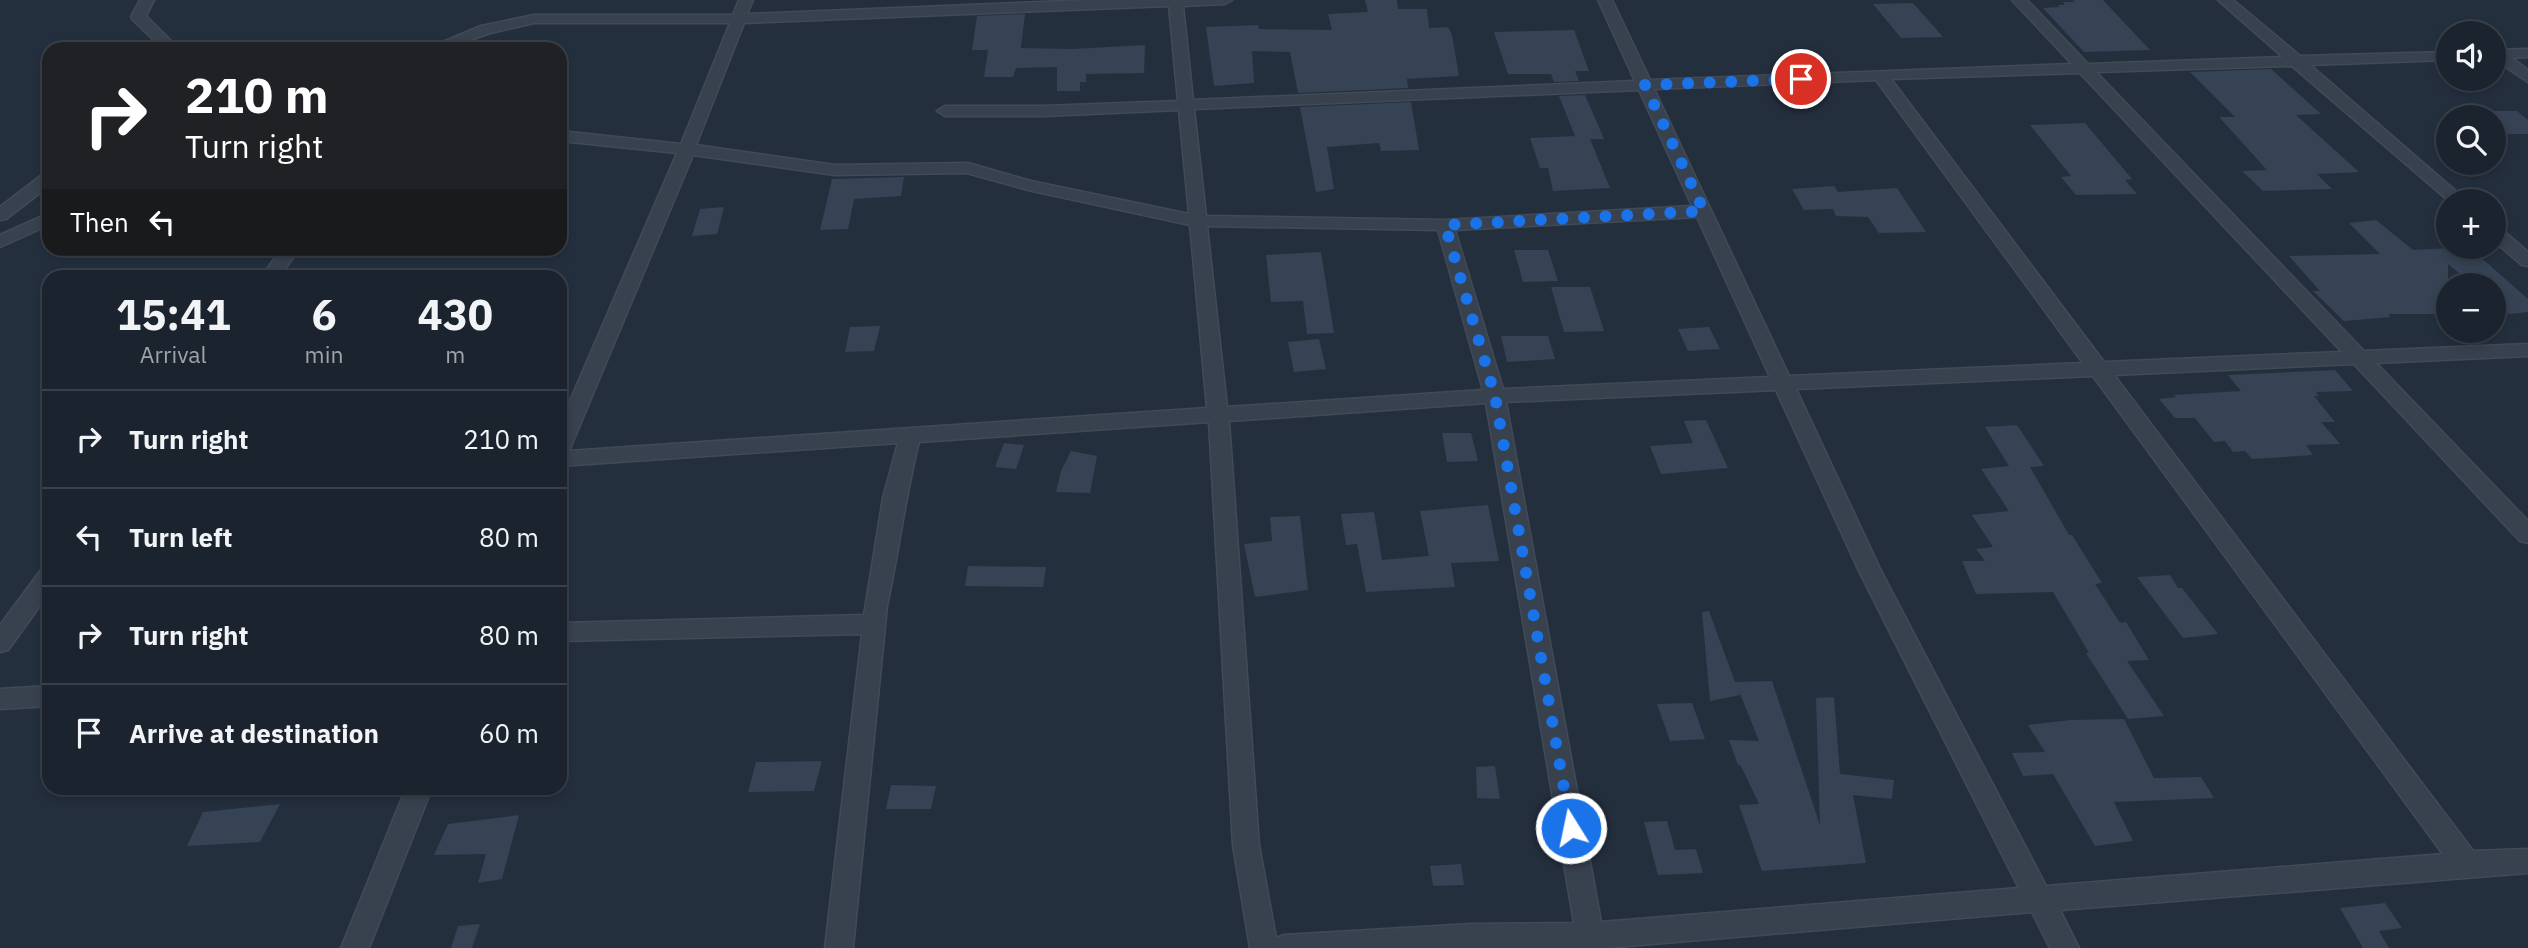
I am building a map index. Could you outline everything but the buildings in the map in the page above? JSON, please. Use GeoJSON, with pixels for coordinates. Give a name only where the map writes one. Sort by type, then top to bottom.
{"type":"FeatureCollection","features":[{"type":"Feature","properties":{"kind":"street"},"geometry":{"type":"LineString","coordinates":[[147,0],[138,17],[165,42]]}},
{"type":"Feature","properties":{"kind":"street"},"geometry":{"type":"LineString","coordinates":[[567,417],[688,149],[746,0]]}},
{"type":"Feature","properties":{"kind":"street"},"geometry":{"type":"LineString","coordinates":[[452,42],[486,29],[534,19],[739,19],[957,8],[1225,0]]}},
{"type":"Feature","properties":{"kind":"street"},"geometry":{"type":"LineString","coordinates":[[1605,0],[1870,571],[2065,948]]}},
{"type":"Feature","properties":{"kind":"street"},"geometry":{"type":"LineString","coordinates":[[2019,0],[2528,535]]}},
{"type":"Feature","properties":{"kind":"street"},"geometry":{"type":"LineString","coordinates":[[2225,0],[2445,189]]}},
{"type":"Feature","properties":{"kind":"street"},"geometry":{"type":"LineString","coordinates":[[1175,1],[1230,560],[1246,845],[1264,948]]}},
{"type":"Feature","properties":{"kind":"street"},"geometry":{"type":"LineString","coordinates":[[2506,54],[2528,53]]}},
{"type":"Feature","properties":{"kind":"street"},"geometry":{"type":"LineString","coordinates":[[944,111],[1045,111],[1880,75],[2436,57]]}},
{"type":"Feature","properties":{"kind":"street"},"geometry":{"type":"LineString","coordinates":[[2506,61],[2528,77]]}},
{"type":"Feature","properties":{"kind":"street"},"geometry":{"type":"LineString","coordinates":[[1880,75],[2466,864]]}},
{"type":"Feature","properties":{"kind":"street"},"geometry":{"type":"LineString","coordinates":[[567,137],[688,149],[835,170],[968,168],[1028,185],[1197,221],[1445,225],[1704,211]]}},
{"type":"Feature","properties":{"kind":"street"},"geometry":{"type":"LineString","coordinates":[[0,215],[42,183]]}},
{"type":"Feature","properties":{"kind":"street"},"geometry":{"type":"LineString","coordinates":[[0,242],[42,221]]}},
{"type":"Feature","properties":{"kind":"street"},"geometry":{"type":"LineString","coordinates":[[1445,225],[1495,396],[1590,936]]}},
{"type":"Feature","properties":{"kind":"street"},"geometry":{"type":"LineString","coordinates":[[2506,242],[2528,261]]}},
{"type":"Feature","properties":{"kind":"street"},"geometry":{"type":"LineString","coordinates":[[567,458],[1495,396],[2528,350]]}},
{"type":"Feature","properties":{"kind":"street"},"geometry":{"type":"LineString","coordinates":[[839,948],[876,606],[887,554],[894,498],[911,435]]}},
{"type":"Feature","properties":{"kind":"street"},"geometry":{"type":"LineString","coordinates":[[0,643],[42,586]]}},
{"type":"Feature","properties":{"kind":"street"},"geometry":{"type":"LineString","coordinates":[[567,632],[876,624]]}},
{"type":"Feature","properties":{"kind":"street"},"geometry":{"type":"LineString","coordinates":[[0,699],[42,696]]}},
{"type":"Feature","properties":{"kind":"street"},"geometry":{"type":"LineString","coordinates":[[355,948],[416,795]]}},
{"type":"Feature","properties":{"kind":"street"},"geometry":{"type":"LineString","coordinates":[[1284,948],[1472,937],[1590,936],[2528,861]]}},
{"type":"Feature","properties":{"kind":"route"},"geometry":{"type":"LineString","coordinates":[[1571,828],[1495,396],[1445,225],[1704,211],[1645,85],[1801,79]]}}]}
